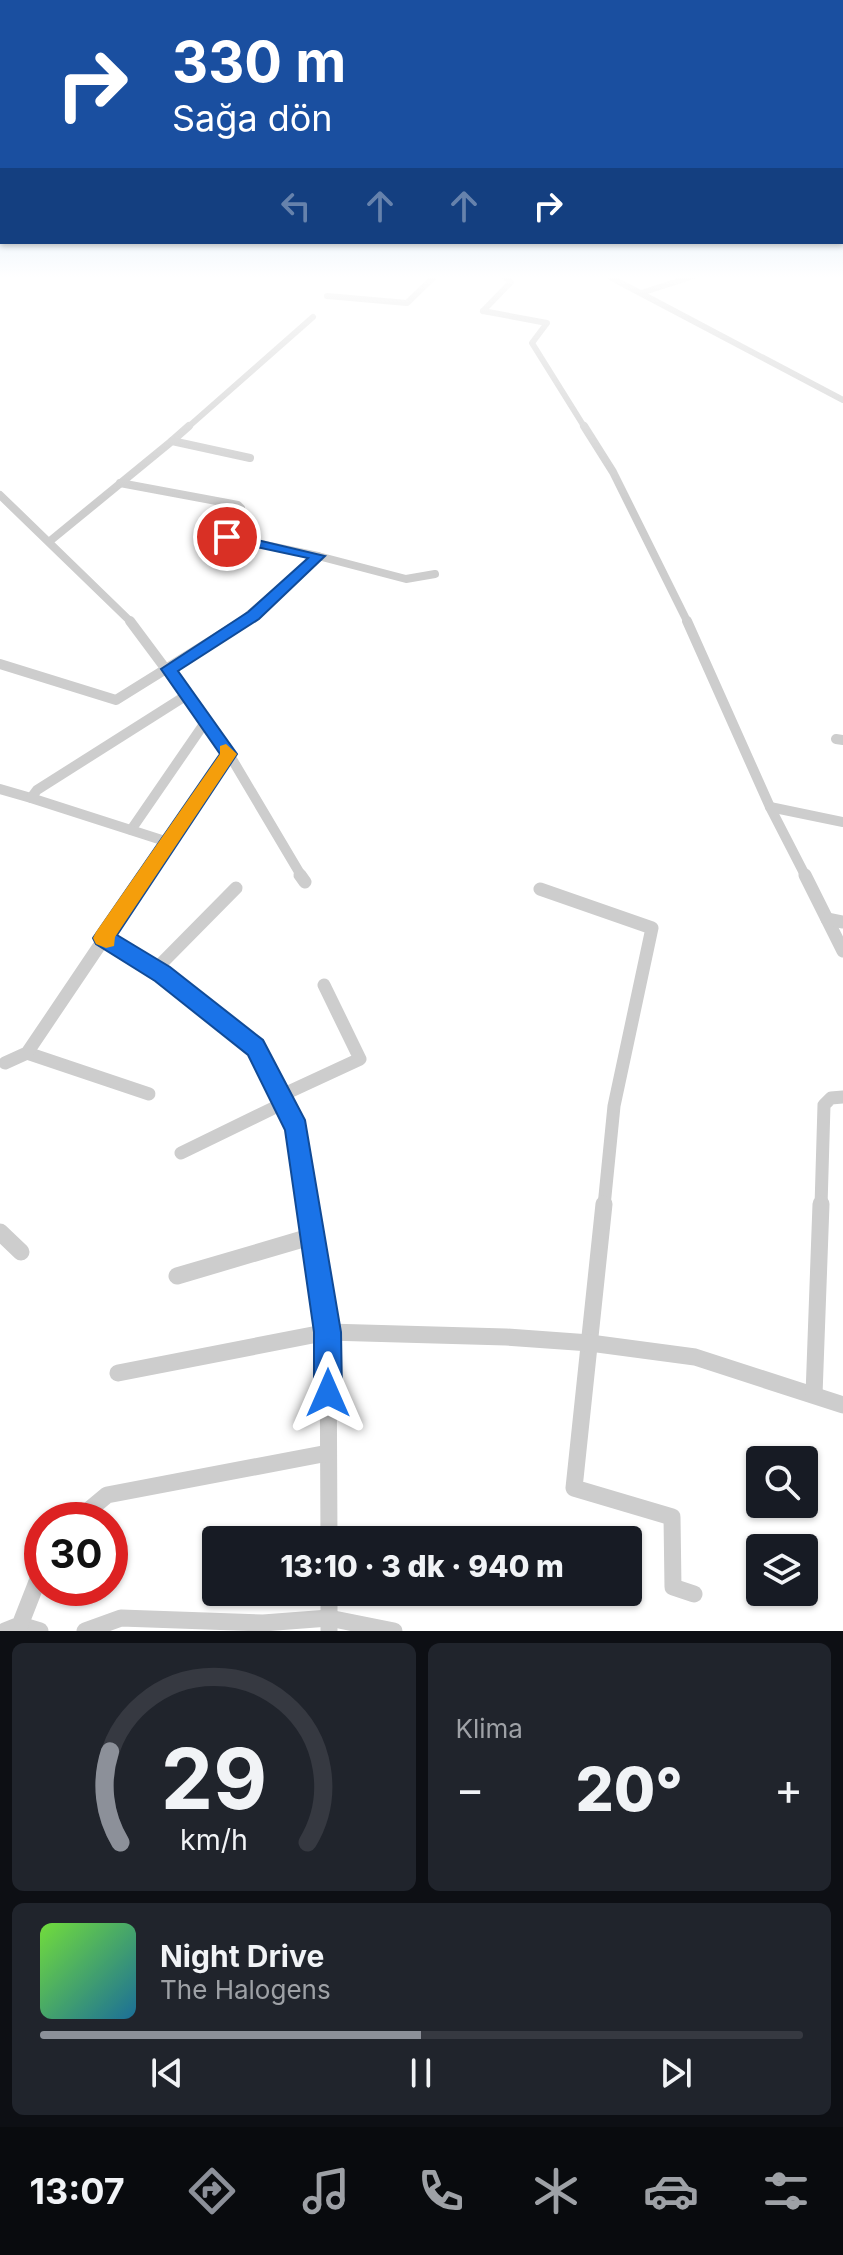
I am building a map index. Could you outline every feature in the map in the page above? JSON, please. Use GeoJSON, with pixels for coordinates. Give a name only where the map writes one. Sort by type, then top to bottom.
{"type":"FeatureCollection","features":[{"type":"Feature","properties":{"kind":"street"},"geometry":{"type":"LineString","coordinates":[[50,541],[172,441],[273,352]]}},
{"type":"Feature","properties":{"kind":"street"},"geometry":{"type":"LineString","coordinates":[[538,352],[613,472],[693,633],[770,807],[843,951]]}},
{"type":"Feature","properties":{"kind":"street"},"geometry":{"type":"LineString","coordinates":[[753,352],[843,400]]}},
{"type":"Feature","properties":{"kind":"street"},"geometry":{"type":"LineString","coordinates":[[172,441],[250,458]]}},
{"type":"Feature","properties":{"kind":"street"},"geometry":{"type":"LineString","coordinates":[[120,483],[238,505],[241,508],[227,537],[375,568],[406,579],[435,574]]}},
{"type":"Feature","properties":{"kind":"street"},"geometry":{"type":"LineString","coordinates":[[0,495],[133,624],[169,669],[229,754],[259,804],[273,835],[305,882]]}},
{"type":"Feature","properties":{"kind":"street"},"geometry":{"type":"LineString","coordinates":[[0,664],[111,700],[169,669],[253,615],[318,556]]}},
{"type":"Feature","properties":{"kind":"street"},"geometry":{"type":"LineString","coordinates":[[31,798],[37,790],[187,695]]}},
{"type":"Feature","properties":{"kind":"street"},"geometry":{"type":"LineString","coordinates":[[131,830],[206,721]]}},
{"type":"Feature","properties":{"kind":"street"},"geometry":{"type":"LineString","coordinates":[[2,1064],[27,1053],[229,754]]}},
{"type":"Feature","properties":{"kind":"street"},"geometry":{"type":"LineString","coordinates":[[0,789],[168,842]]}},
{"type":"Feature","properties":{"kind":"street"},"geometry":{"type":"LineString","coordinates":[[770,807],[843,822]]}},
{"type":"Feature","properties":{"kind":"street"},"geometry":{"type":"LineString","coordinates":[[155,970],[236,888]]}},
{"type":"Feature","properties":{"kind":"street"},"geometry":{"type":"LineString","coordinates":[[540,889],[652,928],[614,1106],[574,1488],[672,1517],[673,1587],[694,1594]]}},
{"type":"Feature","properties":{"kind":"street"},"geometry":{"type":"LineString","coordinates":[[827,919],[843,922]]}},
{"type":"Feature","properties":{"kind":"street"},"geometry":{"type":"LineString","coordinates":[[103,938],[155,970],[255,1047],[297,1128],[328,1332],[329,1526]]}},
{"type":"Feature","properties":{"kind":"street"},"geometry":{"type":"LineString","coordinates":[[181,1153],[360,1059],[324,985]]}},
{"type":"Feature","properties":{"kind":"street"},"geometry":{"type":"LineString","coordinates":[[27,1053],[149,1094]]}},
{"type":"Feature","properties":{"kind":"street"},"geometry":{"type":"LineString","coordinates":[[814,1395],[824,1105],[831,1098],[843,1097]]}},
{"type":"Feature","properties":{"kind":"street"},"geometry":{"type":"LineString","coordinates":[[0,1232],[21,1252]]}},
{"type":"Feature","properties":{"kind":"street"},"geometry":{"type":"LineString","coordinates":[[177,1276],[313,1236]]}},
{"type":"Feature","properties":{"kind":"street"},"geometry":{"type":"LineString","coordinates":[[118,1373],[328,1332],[590,1343],[695,1357],[843,1405]]}},
{"type":"Feature","properties":{"kind":"street"},"geometry":{"type":"LineString","coordinates":[[99,1502],[107,1495],[328,1453]]}},
{"type":"Feature","properties":{"kind":"street"},"geometry":{"type":"LineString","coordinates":[[24,1606],[13,1628],[40,1631]]}},
{"type":"Feature","properties":{"kind":"street"},"geometry":{"type":"LineString","coordinates":[[85,1631],[121,1618],[329,1624],[394,1631]]}},
{"type":"Feature","properties":{"kind":"slow traffic"},"geometry":{"type":"LineString","coordinates":[[106,940],[103,938],[229,754],[226,751]]}},
{"type":"Feature","properties":{"kind":"route"},"geometry":{"type":"LineString","coordinates":[[227,537],[318,556],[253,615],[169,669],[229,754],[103,938],[162,974],[255,1047],[297,1128],[328,1332],[328,1393]]}}]}
